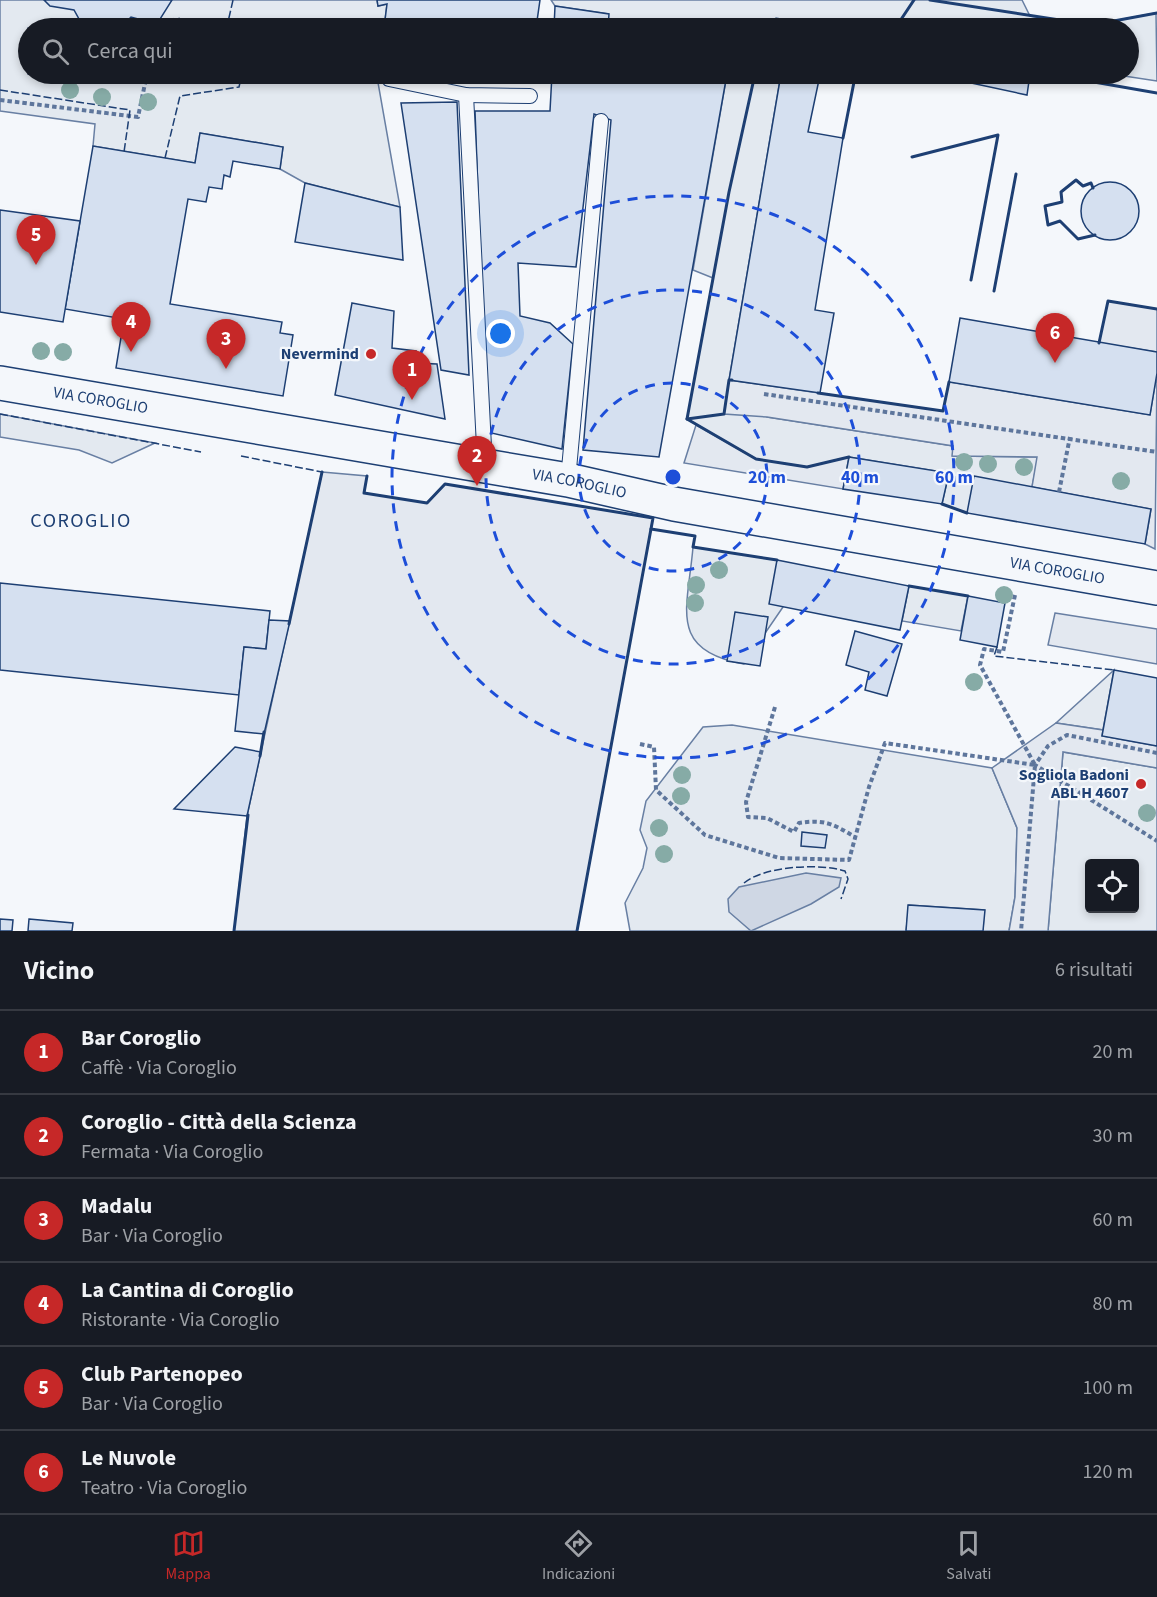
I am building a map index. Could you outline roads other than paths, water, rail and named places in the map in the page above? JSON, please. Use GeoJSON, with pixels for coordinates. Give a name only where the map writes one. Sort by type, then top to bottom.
{"type":"FeatureCollection","features":[{"type":"Feature","properties":{"kind":"street","name":"VIA COROGLIO"},"geometry":{"type":"LineString","coordinates":[[0,383],[485,465],[568,480],[674,504],[1157,588]]}},
{"type":"Feature","properties":{"kind":"lane"},"geometry":{"type":"LineString","coordinates":[[410,84],[466,95],[530,96]]}},
{"type":"Feature","properties":{"kind":"lane"},"geometry":{"type":"LineString","coordinates":[[466,95],[485,465]]}},
{"type":"Feature","properties":{"kind":"lane"},"geometry":{"type":"LineString","coordinates":[[568,480],[601,121]]}},
{"type":"Feature","properties":{"kind":"place","name":"Club Partenopeo"},"geometry":{"type":"Point","coordinates":[36,265]}},
{"type":"Feature","properties":{"kind":"place","name":"La Cantina di Coroglio"},"geometry":{"type":"Point","coordinates":[131,352]}},
{"type":"Feature","properties":{"kind":"place","name":"Nevermind"},"geometry":{"type":"Point","coordinates":[371,354]}},
{"type":"Feature","properties":{"kind":"place","name":"Le Nuvole"},"geometry":{"type":"Point","coordinates":[1055,363]}},
{"type":"Feature","properties":{"kind":"place","name":"Madalu"},"geometry":{"type":"Point","coordinates":[226,369]}},
{"type":"Feature","properties":{"kind":"place","name":"Bar Coroglio"},"geometry":{"type":"Point","coordinates":[412,400]}},
{"type":"Feature","properties":{"kind":"place","name":"Coroglio - Città della Scienza"},"geometry":{"type":"Point","coordinates":[477,486]}},
{"type":"Feature","properties":{"kind":"place","name":"Sogliola Badoni ABL H 4607"},"geometry":{"type":"Point","coordinates":[1141,784]}},
{"type":"Feature","properties":{"kind":"district","name":"COROGLIO"},"geometry":{"type":"Point","coordinates":[81,521]}}]}
